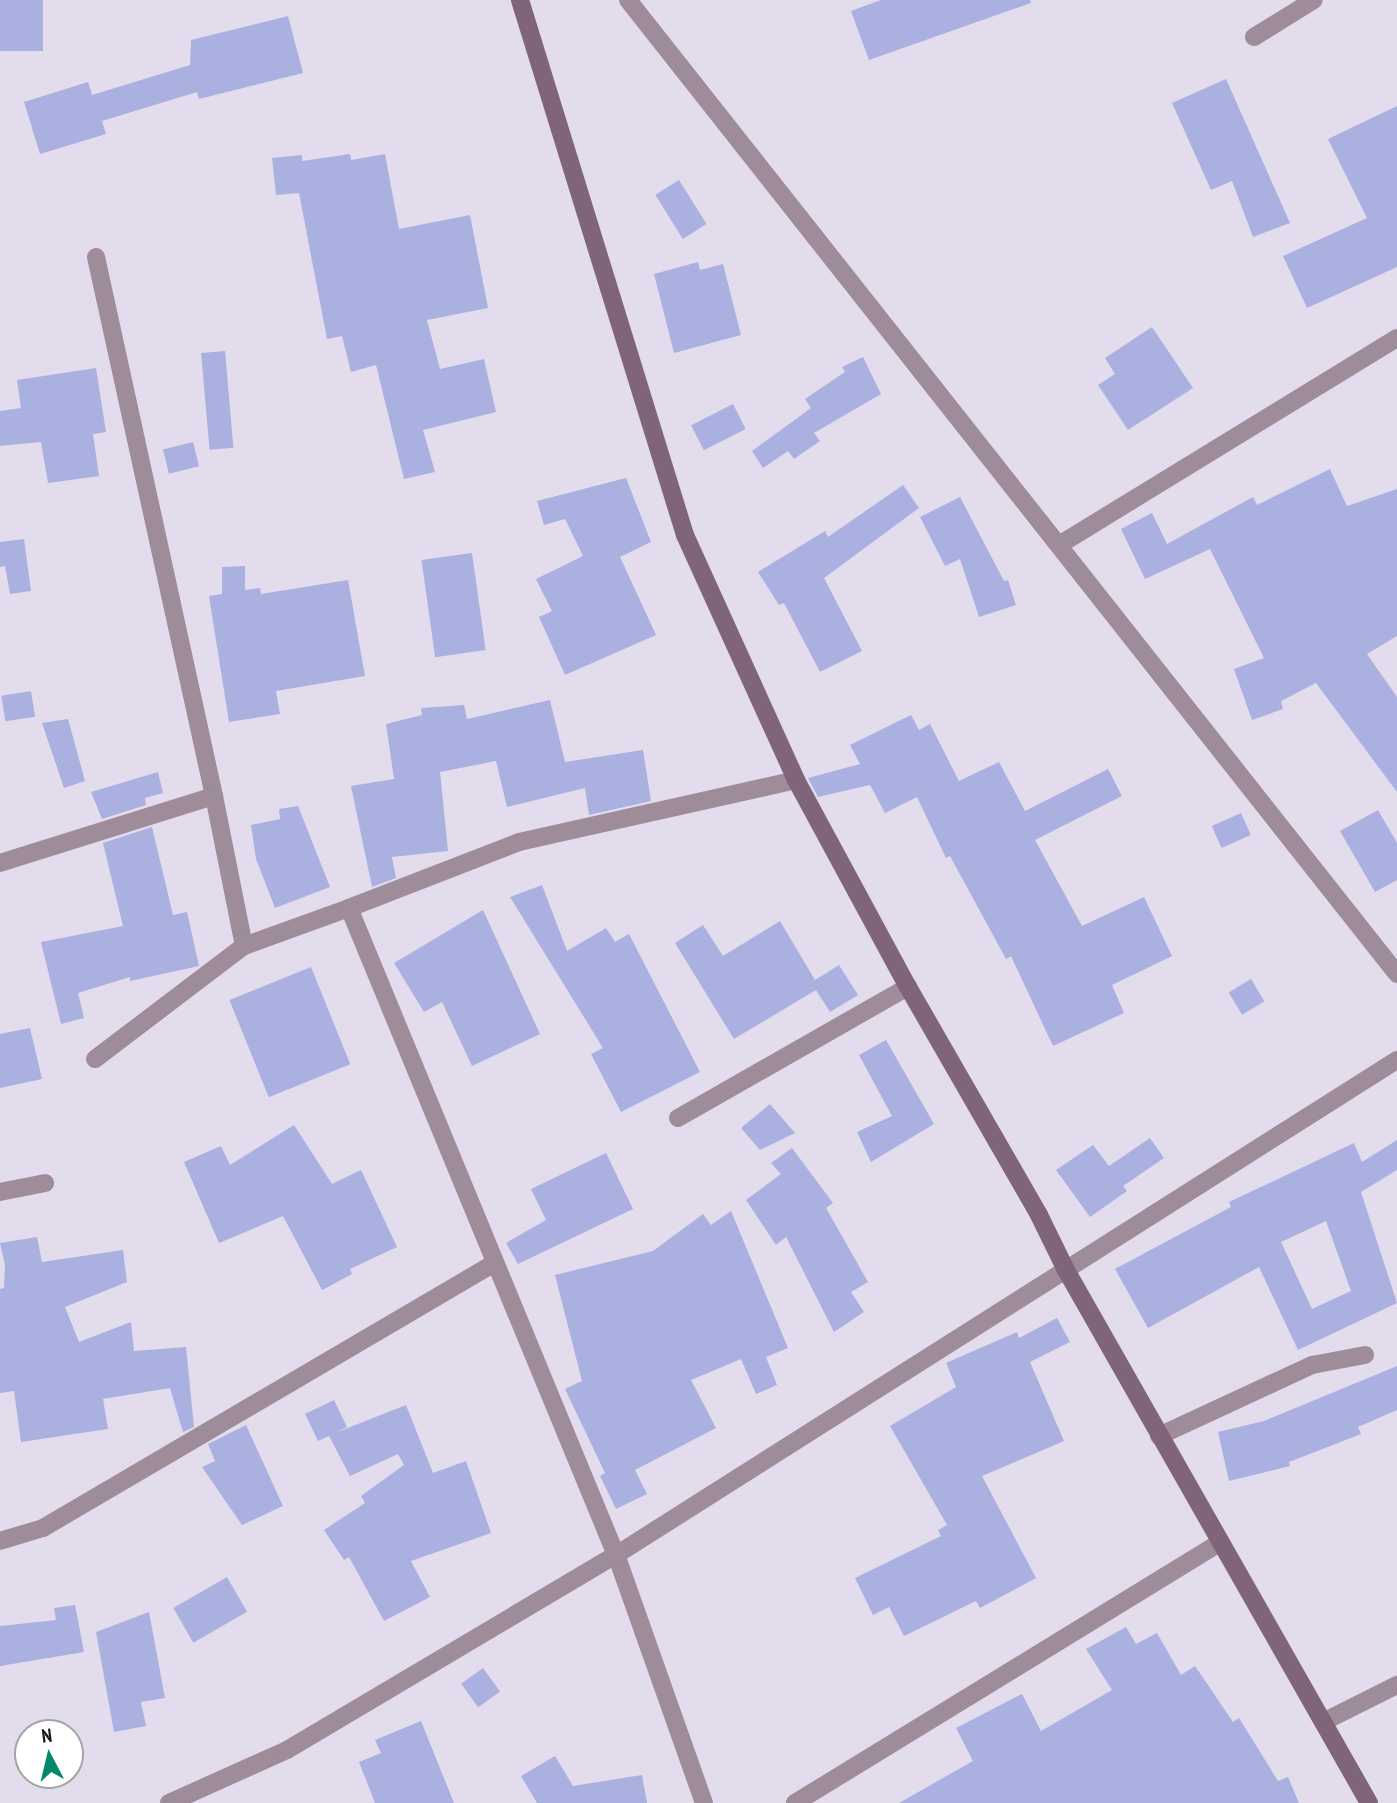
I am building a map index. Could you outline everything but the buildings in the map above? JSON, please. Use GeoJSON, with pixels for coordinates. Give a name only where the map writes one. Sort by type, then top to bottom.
{"type":"FeatureCollection","features":[{"type":"Feature","properties":{"kind":"street"},"geometry":{"type":"LineString","coordinates":[[520,0],[685,535],[796,780],[908,987],[1040,1215],[1066,1270],[1369,1803]]}},
{"type":"Feature","properties":{"kind":"street"},"geometry":{"type":"LineString","coordinates":[[628,0],[1397,974]]}},
{"type":"Feature","properties":{"kind":"street"},"geometry":{"type":"LineString","coordinates":[[1254,37],[1314,0]]}},
{"type":"Feature","properties":{"kind":"street"},"geometry":{"type":"LineString","coordinates":[[96,257],[214,796],[244,946]]}},
{"type":"Feature","properties":{"kind":"street"},"geometry":{"type":"LineString","coordinates":[[1059,545],[1397,338]]}},
{"type":"Feature","properties":{"kind":"street"},"geometry":{"type":"LineString","coordinates":[[95,1059],[244,946],[519,842],[796,780]]}},
{"type":"Feature","properties":{"kind":"street"},"geometry":{"type":"LineString","coordinates":[[0,863],[214,796]]}},
{"type":"Feature","properties":{"kind":"street"},"geometry":{"type":"LineString","coordinates":[[349,908],[493,1264],[616,1555],[704,1803]]}},
{"type":"Feature","properties":{"kind":"street"},"geometry":{"type":"LineString","coordinates":[[678,1118],[908,987]]}},
{"type":"Feature","properties":{"kind":"street"},"geometry":{"type":"LineString","coordinates":[[169,1803],[287,1750],[616,1555],[1397,1059]]}},
{"type":"Feature","properties":{"kind":"street"},"geometry":{"type":"LineString","coordinates":[[0,1192],[45,1183]]}},
{"type":"Feature","properties":{"kind":"street"},"geometry":{"type":"LineString","coordinates":[[0,1541],[43,1528],[493,1264]]}},
{"type":"Feature","properties":{"kind":"street"},"geometry":{"type":"LineString","coordinates":[[1159,1436],[1312,1365],[1365,1355]]}},
{"type":"Feature","properties":{"kind":"street"},"geometry":{"type":"LineString","coordinates":[[795,1803],[1220,1543]]}},
{"type":"Feature","properties":{"kind":"street"},"geometry":{"type":"LineString","coordinates":[[1323,1722],[1397,1685]]}}]}
